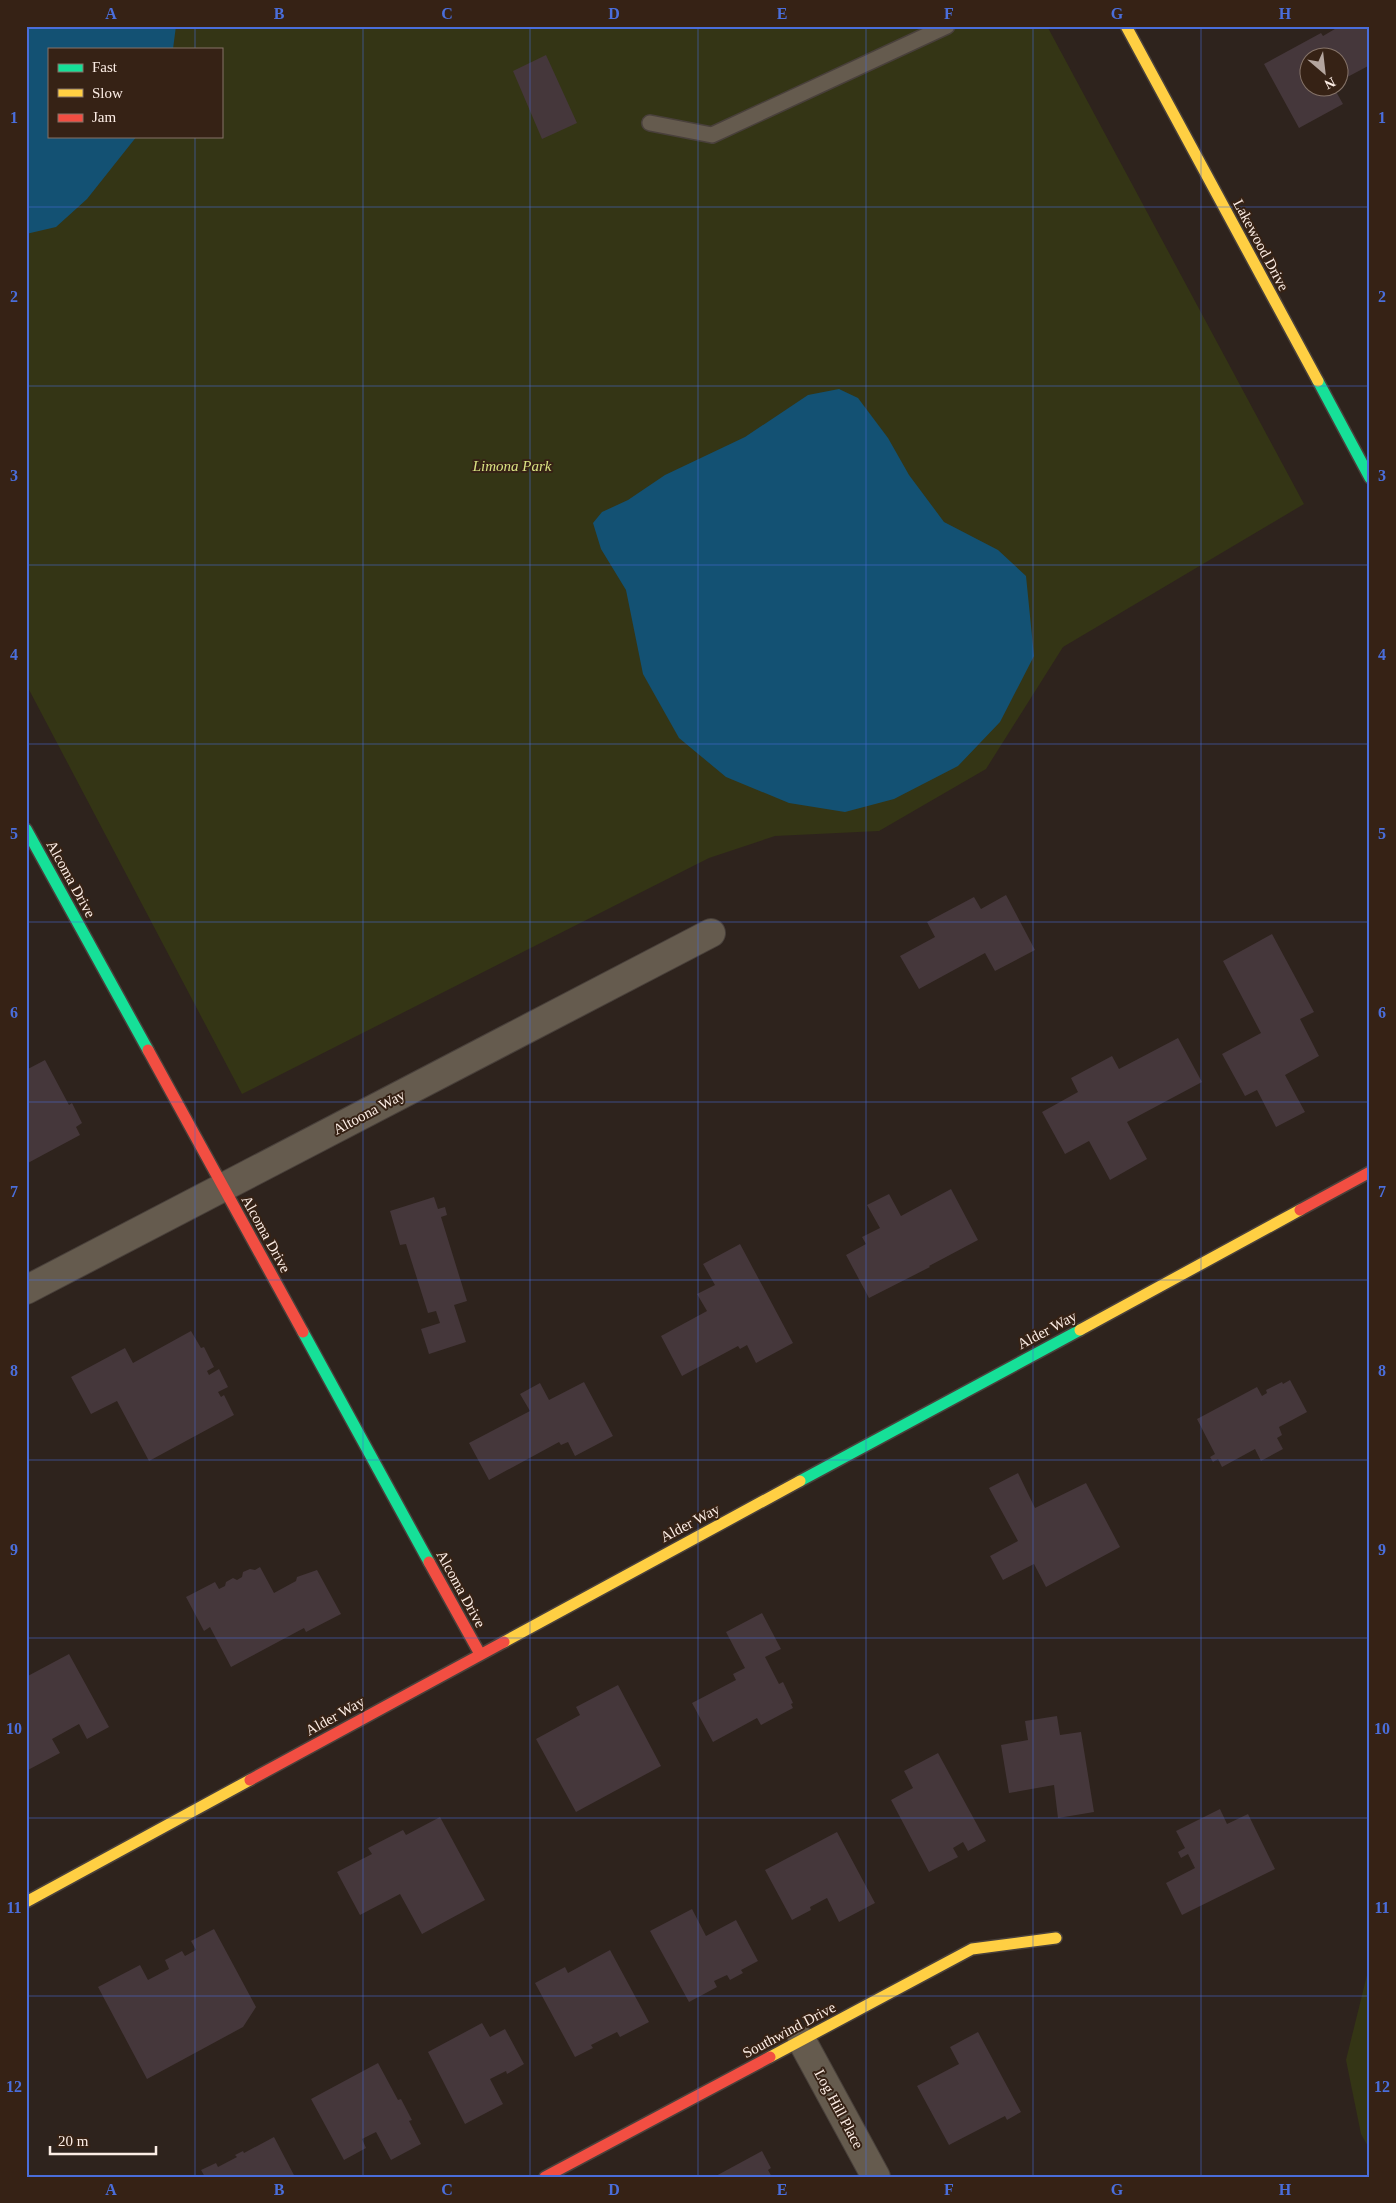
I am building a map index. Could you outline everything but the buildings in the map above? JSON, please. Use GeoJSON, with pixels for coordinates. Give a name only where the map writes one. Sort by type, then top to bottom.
{"type":"FeatureCollection","features":[{"type":"Feature","properties":{"kind":"street","name":"Lakewood Drive"},"geometry":{"type":"LineString","coordinates":[[1126,26],[1370,478]]}},
{"type":"Feature","properties":{"kind":"street","name":"Alcoma Drive"},"geometry":{"type":"LineString","coordinates":[[26,829],[480,1654]]}},
{"type":"Feature","properties":{"kind":"street","name":"Altoona Way"},"geometry":{"type":"LineString","coordinates":[[26,1290],[711,933]]}},
{"type":"Feature","properties":{"kind":"street","name":"Alder Way"},"geometry":{"type":"LineString","coordinates":[[26,1902],[1370,1172]]}},
{"type":"Feature","properties":{"kind":"street","name":"Southwind Drive"},"geometry":{"type":"LineString","coordinates":[[545,2177],[972,1949],[1056,1938]]}},
{"type":"Feature","properties":{"kind":"street","name":"Log Hill Place"},"geometry":{"type":"LineString","coordinates":[[802,2041],[876,2177]]}},
{"type":"Feature","properties":{"kind":"lane"},"geometry":{"type":"LineString","coordinates":[[650,123],[712,135],[947,26]]}},
{"type":"Feature","properties":{"kind":"green space","name":"Limona Park"},"geometry":{"type":"Polygon","coordinates":[[[26,26],[1047,26],[1304,504],[1063,647],[986,769],[879,831],[775,836],[709,858],[242,1094],[26,684],[26,26]]]}},
{"type":"Feature","properties":{"kind":"green space"},"geometry":{"type":"Polygon","coordinates":[[[1370,1973],[1370,2150],[1361,2134],[1346,2060],[1367,1975],[1370,1973]]]}},
{"type":"Feature","properties":{"kind":"water"},"geometry":{"type":"Polygon","coordinates":[[[26,26],[176,26],[173,48],[48,48],[48,138],[135,138],[87,199],[56,227],[26,234],[26,26]]]}},
{"type":"Feature","properties":{"kind":"water"},"geometry":{"type":"Polygon","coordinates":[[[839,389],[858,398],[888,438],[909,475],[944,522],[998,550],[1026,576],[1034,656],[1000,722],[958,766],[894,799],[845,812],[789,803],[726,777],[679,738],[643,674],[626,590],[601,549],[593,523],[602,512],[628,500],[665,475],[745,437],[808,395],[839,389]]]}},
{"type":"Feature","properties":{"kind":"traffic: fast"},"geometry":{"type":"LineString","coordinates":[[1318,381],[1370,478]]}},
{"type":"Feature","properties":{"kind":"traffic: fast"},"geometry":{"type":"LineString","coordinates":[[26,829],[148,1050]]}},
{"type":"Feature","properties":{"kind":"traffic: fast"},"geometry":{"type":"LineString","coordinates":[[800,1481],[1080,1330]]}},
{"type":"Feature","properties":{"kind":"traffic: fast"},"geometry":{"type":"LineString","coordinates":[[303,1332],[429,1562]]}},
{"type":"Feature","properties":{"kind":"traffic: slow"},"geometry":{"type":"LineString","coordinates":[[1126,26],[1318,381]]}},
{"type":"Feature","properties":{"kind":"traffic: slow"},"geometry":{"type":"LineString","coordinates":[[1080,1330],[1300,1210]]}},
{"type":"Feature","properties":{"kind":"traffic: slow"},"geometry":{"type":"LineString","coordinates":[[504,1642],[800,1481]]}},
{"type":"Feature","properties":{"kind":"traffic: slow"},"geometry":{"type":"LineString","coordinates":[[26,1902],[250,1780]]}},
{"type":"Feature","properties":{"kind":"traffic: slow"},"geometry":{"type":"LineString","coordinates":[[770,2057],[972,1949],[1056,1938]]}},
{"type":"Feature","properties":{"kind":"traffic: jam"},"geometry":{"type":"LineString","coordinates":[[148,1050],[303,1332]]}},
{"type":"Feature","properties":{"kind":"traffic: jam"},"geometry":{"type":"LineString","coordinates":[[1300,1210],[1370,1172]]}},
{"type":"Feature","properties":{"kind":"traffic: jam"},"geometry":{"type":"LineString","coordinates":[[429,1562],[480,1654]]}},
{"type":"Feature","properties":{"kind":"traffic: jam"},"geometry":{"type":"LineString","coordinates":[[250,1780],[504,1642]]}},
{"type":"Feature","properties":{"kind":"traffic: jam"},"geometry":{"type":"LineString","coordinates":[[545,2177],[770,2057]]}}]}
